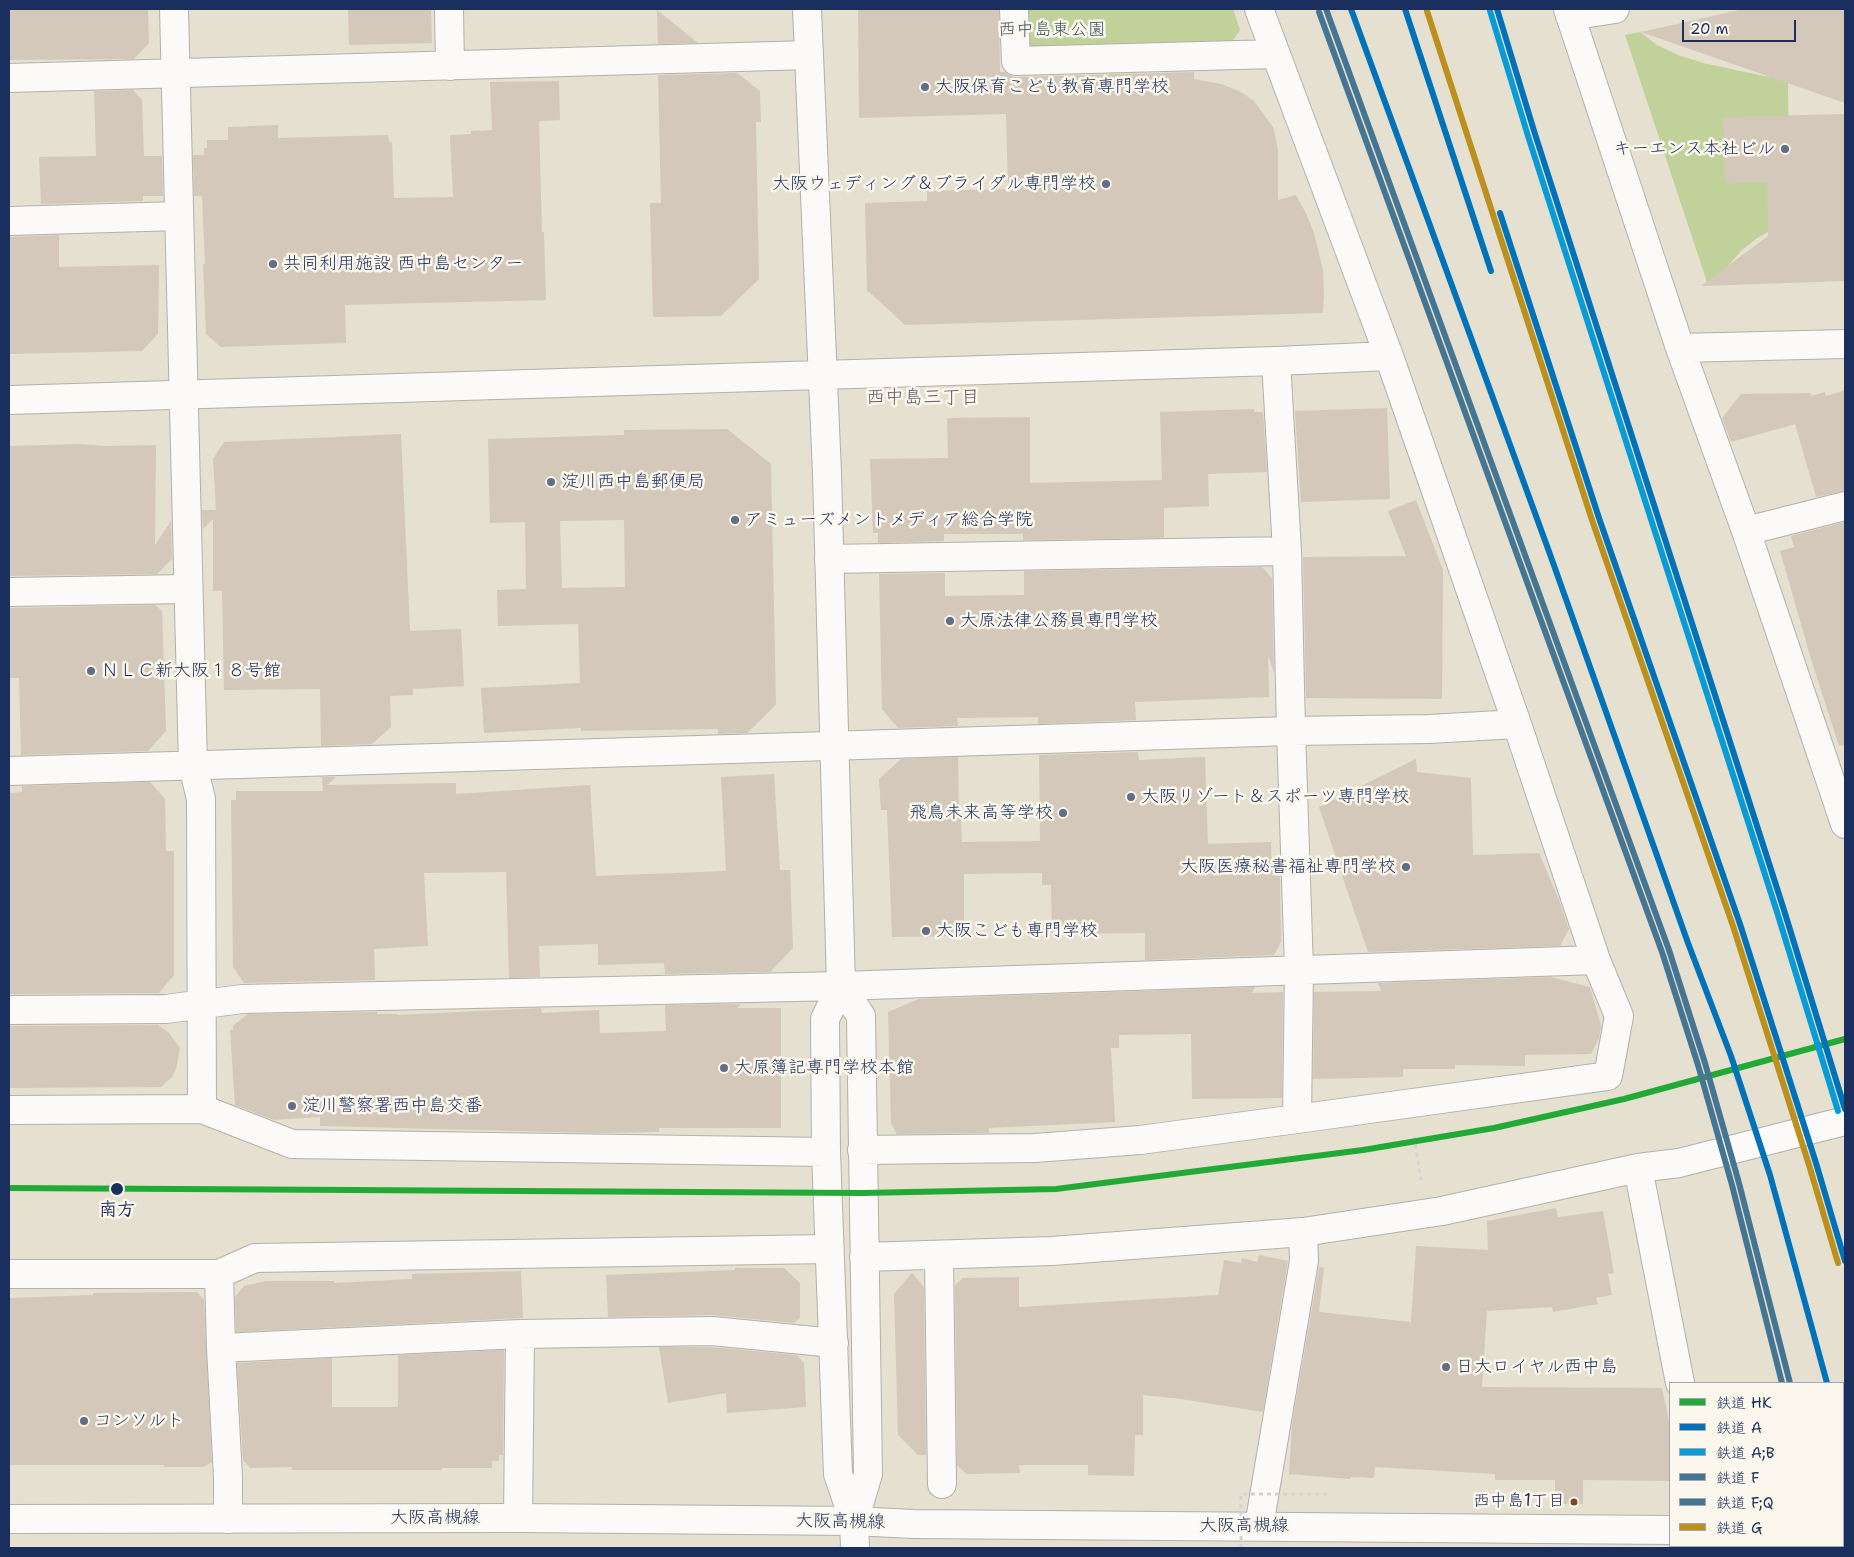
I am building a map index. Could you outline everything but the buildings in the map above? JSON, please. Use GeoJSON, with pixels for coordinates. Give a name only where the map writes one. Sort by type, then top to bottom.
{"type":"FeatureCollection","features":[{"type":"Feature","properties":{"kind":"street"},"geometry":{"type":"LineString","coordinates":[[174,9],[193,766],[202,799],[202,1109]]}},
{"type":"Feature","properties":{"kind":"street"},"geometry":{"type":"LineString","coordinates":[[449,9],[450,66]]}},
{"type":"Feature","properties":{"kind":"street"},"geometry":{"type":"LineString","coordinates":[[806,9],[823,374],[841,986],[825,1019],[826,1152],[838,1474],[854,1521],[855,1548]]}},
{"type":"Feature","properties":{"kind":"street"},"geometry":{"type":"LineString","coordinates":[[1014,9],[1016,61],[1275,54]]}},
{"type":"Feature","properties":{"kind":"street"},"geometry":{"type":"LineString","coordinates":[[862,1150],[1045,1147],[1140,1140],[1608,1076],[1619,1016],[1596,960],[1517,724],[1389,356],[1259,9]]}},
{"type":"Feature","properties":{"kind":"street"},"geometry":{"type":"LineString","coordinates":[[1614,9],[1569,13],[1680,348],[1746,531],[1845,824]]}},
{"type":"Feature","properties":{"kind":"street"},"geometry":{"type":"LineString","coordinates":[[9,78],[809,55]]}},
{"type":"Feature","properties":{"kind":"street"},"geometry":{"type":"LineString","coordinates":[[9,221],[179,216]]}},
{"type":"Feature","properties":{"kind":"street"},"geometry":{"type":"LineString","coordinates":[[1680,348],[1845,344]]}},
{"type":"Feature","properties":{"kind":"street"},"geometry":{"type":"LineString","coordinates":[[9,400],[183,396],[1389,356]]}},
{"type":"Feature","properties":{"kind":"street"},"geometry":{"type":"LineString","coordinates":[[1276,361],[1287,551],[1299,969],[1298,1119]]}},
{"type":"Feature","properties":{"kind":"street"},"geometry":{"type":"LineString","coordinates":[[1746,531],[1845,506]]}},
{"type":"Feature","properties":{"kind":"street"},"geometry":{"type":"LineString","coordinates":[[829,559],[1287,551]]}},
{"type":"Feature","properties":{"kind":"street"},"geometry":{"type":"LineString","coordinates":[[9,592],[188,589]]}},
{"type":"Feature","properties":{"kind":"street"},"geometry":{"type":"LineString","coordinates":[[9,771],[1291,730],[1429,729],[1517,724]]}},
{"type":"Feature","properties":{"kind":"street"},"geometry":{"type":"LineString","coordinates":[[9,1010],[166,1009],[242,998],[841,986],[1596,960]]}},
{"type":"Feature","properties":{"kind":"street"},"geometry":{"type":"LineString","coordinates":[[841,986],[861,1016],[868,1474],[854,1521]]}},
{"type":"Feature","properties":{"kind":"street"},"geometry":{"type":"LineString","coordinates":[[9,1110],[202,1109],[292,1144],[826,1152]]}},
{"type":"Feature","properties":{"kind":"street"},"geometry":{"type":"LineString","coordinates":[[864,1257],[1052,1252],[1303,1232],[1442,1210],[1638,1168],[1679,1163],[1845,1121]]}},
{"type":"Feature","properties":{"kind":"street"},"geometry":{"type":"LineString","coordinates":[[1638,1168],[1680,1382]]}},
{"type":"Feature","properties":{"kind":"street"},"geometry":{"type":"LineString","coordinates":[[1259,1526],[1304,1261],[1303,1232]]}},
{"type":"Feature","properties":{"kind":"street"},"geometry":{"type":"LineString","coordinates":[[9,1274],[219,1274],[256,1258],[830,1249]]}},
{"type":"Feature","properties":{"kind":"street"},"geometry":{"type":"LineString","coordinates":[[938,1255],[942,1484]]}},
{"type":"Feature","properties":{"kind":"street"},"geometry":{"type":"LineString","coordinates":[[219,1274],[228,1477],[228,1519]]}},
{"type":"Feature","properties":{"kind":"street"},"geometry":{"type":"LineString","coordinates":[[221,1348],[520,1334],[712,1331],[834,1343]]}},
{"type":"Feature","properties":{"kind":"street"},"geometry":{"type":"LineString","coordinates":[[518,1518],[520,1334]]}},
{"type":"Feature","properties":{"kind":"street","name":"大阪高槻線"},"geometry":{"type":"LineString","coordinates":[[9,1518],[518,1518],[854,1521],[923,1524],[1669,1530]]}},
{"type":"Feature","properties":{"kind":"path"},"geometry":{"type":"LineString","coordinates":[[1414,1132],[1422,1190]]}},
{"type":"Feature","properties":{"kind":"path"},"geometry":{"type":"LineString","coordinates":[[1241,1548],[1241,1494],[1328,1494]]}},
{"type":"Feature","properties":{"kind":"green space","name":"西中島東公園"},"geometry":{"type":"Polygon","coordinates":[[[1025,9],[1233,9],[1240,30],[1229,47],[1026,52],[1025,9]]]}},
{"type":"Feature","properties":{"kind":"green space"},"geometry":{"type":"Polygon","coordinates":[[[1640,32],[1657,45],[1678,55],[1703,63],[1788,79],[1789,221],[1757,238],[1741,251],[1727,267],[1717,285],[1708,285],[1625,35],[1640,32]]]}},
{"type":"Feature","properties":{"kind":"rail line","name":"F"},"geometry":{"type":"LineString","coordinates":[[1326,9],[1669,950],[1705,1063],[1739,1183],[1790,1382]]}},
{"type":"Feature","properties":{"kind":"rail line","name":"A"},"geometry":{"type":"LineString","coordinates":[[1351,9],[1551,557],[1688,943],[1731,1056],[1770,1175],[1827,1382]]}},
{"type":"Feature","properties":{"kind":"rail line","name":"A"},"geometry":{"type":"LineString","coordinates":[[1405,9],[1491,271]]}},
{"type":"Feature","properties":{"kind":"rail line","name":"A"},"geometry":{"type":"LineString","coordinates":[[1497,9],[1535,134],[1784,910],[1845,1109]]}},
{"type":"Feature","properties":{"kind":"rail line","name":"G"},"geometry":{"type":"LineString","coordinates":[[1427,11],[1592,520],[1733,926],[1838,1263]]}},
{"type":"Feature","properties":{"kind":"rail line","name":"A;B"},"geometry":{"type":"LineString","coordinates":[[1490,11],[1528,136],[1777,912],[1838,1111]]}},
{"type":"Feature","properties":{"kind":"rail line","name":"F;Q"},"geometry":{"type":"LineString","coordinates":[[1319,12],[1662,952],[1698,1065],[1732,1185],[1782,1382]]}},
{"type":"Feature","properties":{"kind":"rail line","name":"A"},"geometry":{"type":"LineString","coordinates":[[1500,213],[1599,518],[1740,924],[1845,1261]]}},
{"type":"Feature","properties":{"kind":"rail line","name":"HK"},"geometry":{"type":"LineString","coordinates":[[9,1188],[863,1193],[1056,1189],[1363,1150],[1494,1128],[1624,1099],[1845,1039]]}},
{"type":"Feature","properties":{"kind":"place","name":"大阪保育こども教育専門学校"},"geometry":{"type":"Point","coordinates":[925,87]}},
{"type":"Feature","properties":{"kind":"place","name":"キーエンス本社ビル"},"geometry":{"type":"Point","coordinates":[1785,149]}},
{"type":"Feature","properties":{"kind":"place","name":"大阪ウェディング＆ブライダル専門学校"},"geometry":{"type":"Point","coordinates":[1106,184]}},
{"type":"Feature","properties":{"kind":"place","name":"共同利用施設 西中島センター"},"geometry":{"type":"Point","coordinates":[273,264]}},
{"type":"Feature","properties":{"kind":"place","name":"淀川西中島郵便局"},"geometry":{"type":"Point","coordinates":[551,482]}},
{"type":"Feature","properties":{"kind":"place","name":"アミューズメントメディア総合学院"},"geometry":{"type":"Point","coordinates":[735,520]}},
{"type":"Feature","properties":{"kind":"place","name":"大原法律公務員専門学校"},"geometry":{"type":"Point","coordinates":[950,621]}},
{"type":"Feature","properties":{"kind":"place","name":"ＮＬＣ新大阪１８号館"},"geometry":{"type":"Point","coordinates":[91,671]}},
{"type":"Feature","properties":{"kind":"place","name":"大阪リゾート＆スポーツ専門学校"},"geometry":{"type":"Point","coordinates":[1131,797]}},
{"type":"Feature","properties":{"kind":"place","name":"飛鳥未来高等学校"},"geometry":{"type":"Point","coordinates":[1063,813]}},
{"type":"Feature","properties":{"kind":"place","name":"大阪医療秘書福祉専門学校"},"geometry":{"type":"Point","coordinates":[1406,867]}},
{"type":"Feature","properties":{"kind":"place","name":"大阪こども専門学校"},"geometry":{"type":"Point","coordinates":[926,931]}},
{"type":"Feature","properties":{"kind":"place","name":"大原簿記専門学校本館"},"geometry":{"type":"Point","coordinates":[724,1068]}},
{"type":"Feature","properties":{"kind":"place","name":"淀川警察署西中島交番"},"geometry":{"type":"Point","coordinates":[292,1106]}},
{"type":"Feature","properties":{"kind":"place","name":"南方"},"geometry":{"type":"Point","coordinates":[117,1189]}},
{"type":"Feature","properties":{"kind":"place","name":"日大ロイヤル西中島"},"geometry":{"type":"Point","coordinates":[1446,1367]}},
{"type":"Feature","properties":{"kind":"place","name":"コンソルト"},"geometry":{"type":"Point","coordinates":[84,1421]}},
{"type":"Feature","properties":{"kind":"place","name":"西中島1丁目"},"geometry":{"type":"Point","coordinates":[1574,1502]}},
{"type":"Feature","properties":{"kind":"district","name":"西中島三丁目"},"geometry":{"type":"Point","coordinates":[923,398]}}]}
